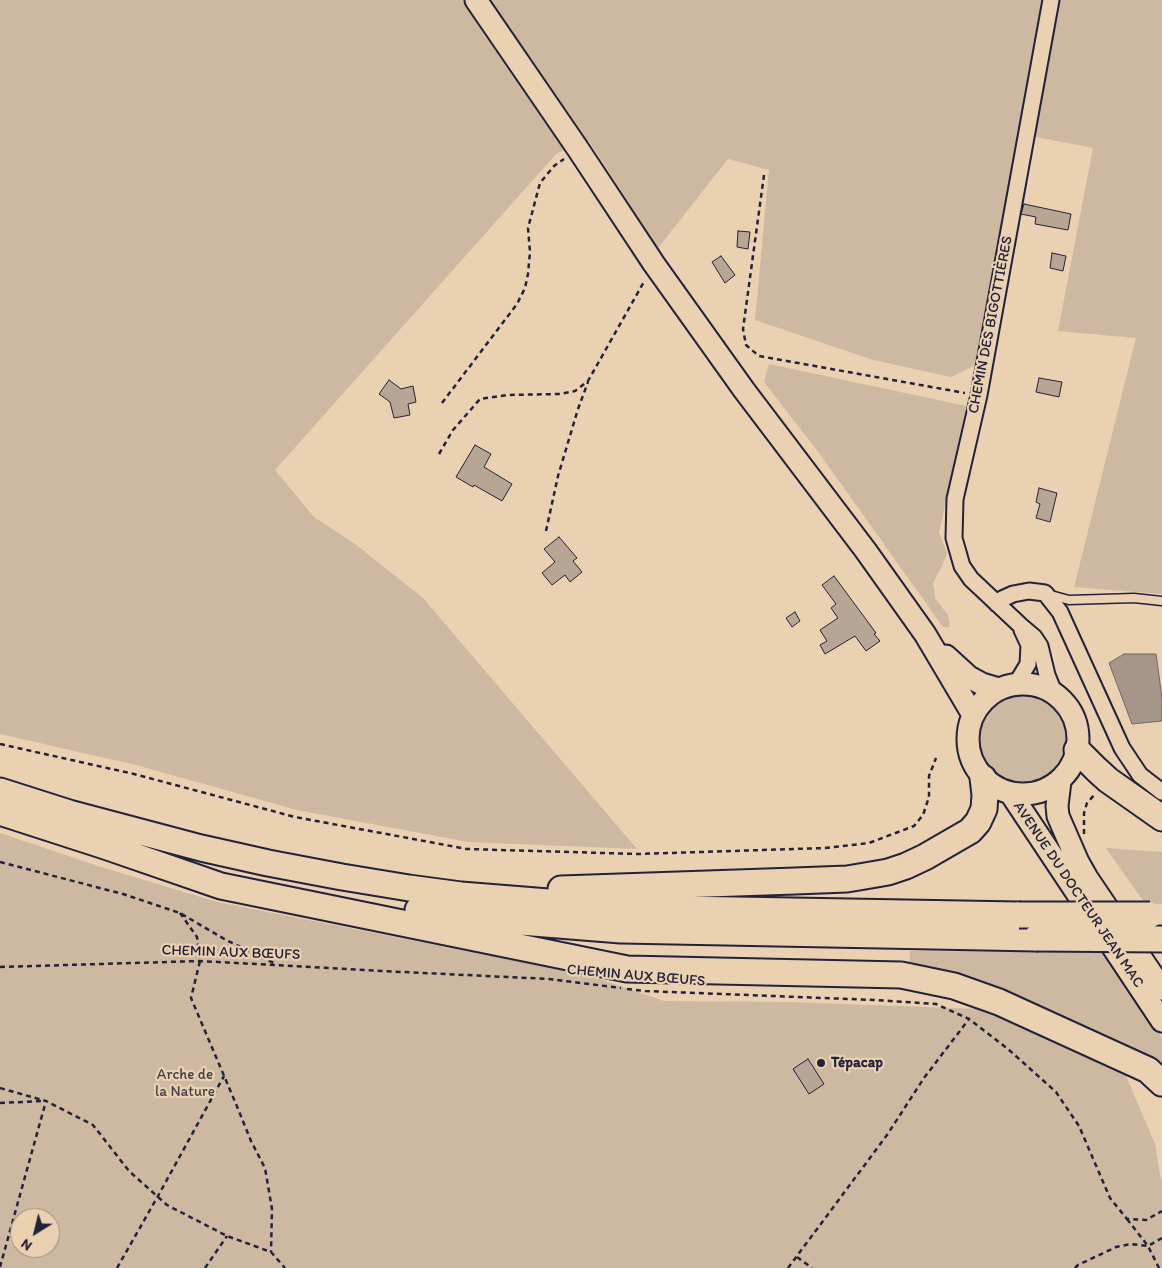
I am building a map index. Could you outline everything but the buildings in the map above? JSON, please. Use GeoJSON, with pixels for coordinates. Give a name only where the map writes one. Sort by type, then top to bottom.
{"type":"FeatureCollection","features":[{"type":"Feature","properties":{"kind":"highway"},"geometry":{"type":"LineString","coordinates":[[1077,750],[1108,780],[1162,818]]}},
{"type":"Feature","properties":{"kind":"highway"},"geometry":{"type":"LineString","coordinates":[[409,888],[434,883],[570,889],[795,882],[865,876],[888,872],[906,866],[939,850],[970,831],[978,822],[984,809],[985,795],[982,778]]}},
{"type":"Feature","properties":{"kind":"highway"},"geometry":{"type":"LineString","coordinates":[[0,791],[88,818],[268,864],[461,895],[623,908],[1018,915],[1156,915]]}},
{"type":"Feature","properties":{"kind":"highway"},"geometry":{"type":"LineString","coordinates":[[0,812],[220,886],[627,970],[901,975],[954,986],[999,1002],[1148,1070],[1162,1083]]}},
{"type":"Feature","properties":{"kind":"highway"},"geometry":{"type":"LineString","coordinates":[[105,846],[279,888],[458,917],[621,930],[1162,939]]}},
{"type":"Feature","properties":{"kind":"main road"},"geometry":{"type":"LineString","coordinates":[[476,0],[654,264],[744,390],[866,551],[924,634],[973,715]]}},
{"type":"Feature","properties":{"kind":"main road"},"geometry":{"type":"LineString","coordinates":[[924,634],[957,668],[982,684],[1008,687],[1030,684],[1043,688],[1055,695],[1066,706],[1074,719],[1078,734],[1074,762],[1060,781],[1037,793],[1011,794],[996,788],[982,778],[973,764],[968,748],[969,725],[980,704],[989,696],[1008,687]]}},
{"type":"Feature","properties":{"kind":"main road","name":"AVENUE DU DOCTEUR JEAN MAC"},"geometry":{"type":"LineString","coordinates":[[1060,781],[1057,806],[1058,816],[1078,862],[1162,989]]}},
{"type":"Feature","properties":{"kind":"main road","name":"AVENUE DU DOCTEUR JEAN MAC"},"geometry":{"type":"LineString","coordinates":[[1011,794],[1162,1021]]}},
{"type":"Feature","properties":{"kind":"street","name":"CHEMIN DES BIGOTTIÈRES"},"geometry":{"type":"LineString","coordinates":[[1051,0],[979,395],[955,499],[954,538],[962,566],[971,579],[1034,637],[1040,646],[1047,675],[1055,695]]}},
{"type":"Feature","properties":{"kind":"street"},"geometry":{"type":"LineString","coordinates":[[997,604],[1013,594],[1029,591],[1044,593],[1060,612],[1122,748],[1140,774],[1162,792]]}},
{"type":"Feature","properties":{"kind":"street"},"geometry":{"type":"LineString","coordinates":[[1008,687],[1024,673],[1028,664],[1030,645],[1021,626]]}},
{"type":"Feature","properties":{"kind":"lane"},"geometry":{"type":"LineString","coordinates":[[1044,593],[1069,600],[1134,598],[1162,601]]}},
{"type":"Feature","properties":{"kind":"path"},"geometry":{"type":"LineString","coordinates":[[442,403],[517,304],[525,288],[528,274],[530,252],[528,228],[540,183],[554,166],[578,149]]}},
{"type":"Feature","properties":{"kind":"path"},"geometry":{"type":"LineString","coordinates":[[764,175],[743,329],[746,345],[759,356],[979,395]]}},
{"type":"Feature","properties":{"kind":"path"},"geometry":{"type":"LineString","coordinates":[[546,530],[558,476],[588,380],[654,264]]}},
{"type":"Feature","properties":{"kind":"path"},"geometry":{"type":"LineString","coordinates":[[439,454],[453,430],[480,399],[508,395],[560,394],[575,391],[588,380]]}},
{"type":"Feature","properties":{"kind":"path"},"geometry":{"type":"LineString","coordinates":[[0,744],[134,774],[295,818],[467,849],[638,854],[825,848],[869,843],[914,826],[923,815],[929,797],[929,776],[936,758]]}},
{"type":"Feature","properties":{"kind":"path"},"geometry":{"type":"LineString","coordinates":[[1084,836],[1084,814],[1087,803],[1093,795],[1102,789],[1108,780]]}},
{"type":"Feature","properties":{"kind":"path"},"geometry":{"type":"LineString","coordinates":[[0,862],[123,894],[180,913],[226,940],[280,965]]}},
{"type":"Feature","properties":{"kind":"path"},"geometry":{"type":"LineString","coordinates":[[180,913],[197,937],[200,960],[191,998],[251,1141],[265,1168],[272,1209],[271,1252]]}},
{"type":"Feature","properties":{"kind":"path","name":"CHEMIN AUX BŒUFS"},"geometry":{"type":"LineString","coordinates":[[0,967],[200,960],[382,972],[549,979],[645,991],[936,1004],[969,1019],[1008,1049],[1056,1092],[1079,1126],[1110,1198],[1148,1246],[1159,1268]]}},
{"type":"Feature","properties":{"kind":"path"},"geometry":{"type":"LineString","coordinates":[[788,1268],[887,1135],[924,1078],[969,1019]]}},
{"type":"Feature","properties":{"kind":"path"},"geometry":{"type":"LineString","coordinates":[[116,1268],[224,1076]]}},
{"type":"Feature","properties":{"kind":"path"},"geometry":{"type":"LineString","coordinates":[[0,1088],[46,1101],[92,1124],[129,1171],[167,1205],[227,1236],[271,1252],[285,1268]]}},
{"type":"Feature","properties":{"kind":"path"},"geometry":{"type":"LineString","coordinates":[[0,1103],[46,1101]]}},
{"type":"Feature","properties":{"kind":"path"},"geometry":{"type":"LineString","coordinates":[[0,1267],[46,1101]]}},
{"type":"Feature","properties":{"kind":"path"},"geometry":{"type":"LineString","coordinates":[[1127,1219],[1146,1220],[1162,1211]]}},
{"type":"Feature","properties":{"kind":"path"},"geometry":{"type":"LineString","coordinates":[[205,1268],[227,1236]]}},
{"type":"Feature","properties":{"kind":"path"},"geometry":{"type":"LineString","coordinates":[[1075,1268],[1116,1247],[1131,1244],[1148,1246],[1162,1238]]}},
{"type":"Feature","properties":{"kind":"path"},"geometry":{"type":"LineString","coordinates":[[796,1257],[812,1268]]}},
{"type":"Feature","properties":{"kind":"green space"},"geometry":{"type":"Polygon","coordinates":[[[0,0],[1046,0],[976,365],[951,377],[873,360],[755,320],[769,170],[728,159],[658,248],[589,141],[557,153],[275,470],[314,517],[355,544],[423,598],[637,849],[468,842],[297,810],[136,765],[0,734],[0,0]]]}},
{"type":"Feature","properties":{"kind":"green space"},"geometry":{"type":"Polygon","coordinates":[[[1059,0],[1162,0],[1162,594],[1074,587],[1136,338],[1058,331],[1093,148],[1031,136],[1059,0]]]}},
{"type":"Feature","properties":{"kind":"green space"},"geometry":{"type":"Polygon","coordinates":[[[769,364],[966,406],[939,533],[947,553],[933,583],[935,598],[948,615],[950,627],[943,627],[819,453],[764,382],[769,364]]]}},
{"type":"Feature","properties":{"kind":"green space"},"geometry":{"type":"Polygon","coordinates":[[[1023,694],[1040,698],[1055,708],[1065,723],[1069,740],[1065,757],[1055,772],[1040,782],[1023,786],[1006,782],[991,772],[981,757],[977,740],[981,723],[991,708],[1006,698],[1023,694]]]}},
{"type":"Feature","properties":{"kind":"green space","name":"Arche de la Nature"},"geometry":{"type":"Polygon","coordinates":[[[0,833],[98,866],[217,902],[588,975],[664,1001],[789,1002],[981,1009],[1126,1076],[1155,1144],[1162,1181],[1162,1268],[0,1268],[0,833]]]}},
{"type":"Feature","properties":{"kind":"green space"},"geometry":{"type":"Polygon","coordinates":[[[1106,848],[1162,852],[1162,904],[1146,905],[1106,848]]]}},
{"type":"Feature","properties":{"kind":"green space"},"geometry":{"type":"Polygon","coordinates":[[[910,951],[1107,952],[1159,1030],[1162,1039],[1162,1076],[909,965],[910,951]]]}},
{"type":"Feature","properties":{"kind":"shaded area"},"geometry":{"type":"Polygon","coordinates":[[[1124,654],[1156,654],[1162,698],[1162,721],[1132,724],[1109,663],[1124,654]]]}},
{"type":"Feature","properties":{"kind":"place","name":"Tépacap"},"geometry":{"type":"Point","coordinates":[821,1063]}}]}
